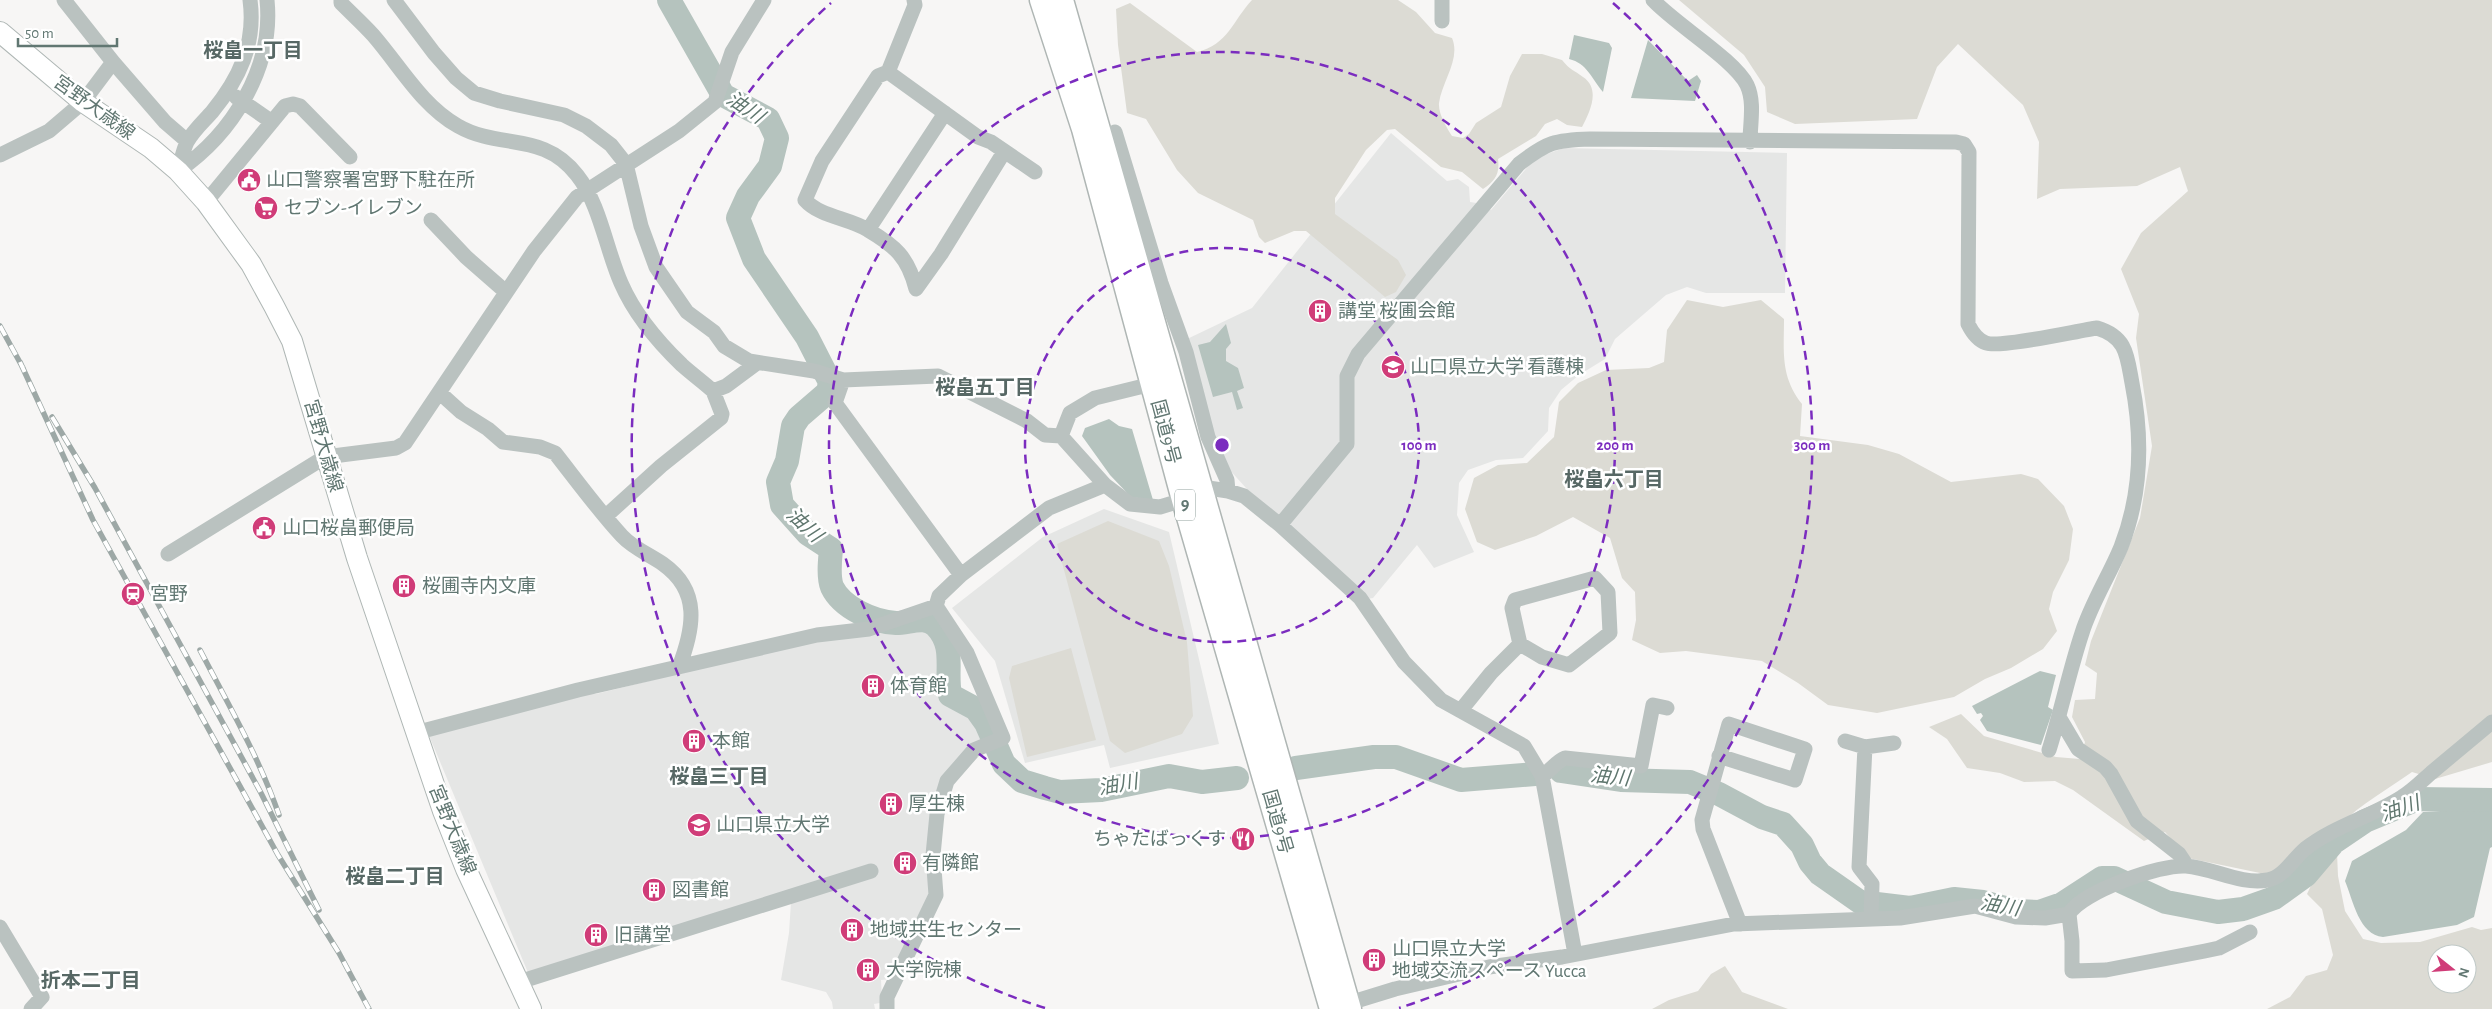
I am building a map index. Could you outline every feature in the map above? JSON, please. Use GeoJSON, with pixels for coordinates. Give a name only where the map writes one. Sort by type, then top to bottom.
{"type":"FeatureCollection","features":[{"type":"Feature","properties":{"kind":"highway","name":"国道9号"},"geometry":{"type":"LineString","coordinates":[[1042,0],[1083,129],[1183,500],[1338,1008]]}},
{"type":"Feature","properties":{"kind":"highway","name":"国道9号"},"geometry":{"type":"LineString","coordinates":[[1062,0],[1202,487],[1264,715],[1338,1008]]}},
{"type":"Feature","properties":{"kind":"main road","name":"宮野大歳線"},"geometry":{"type":"LineString","coordinates":[[0,32],[83,102],[151,148],[178,171],[206,202],[251,264],[292,342],[325,457],[415,733],[463,861],[531,1009]]}},
{"type":"Feature","properties":{"kind":"street"},"geometry":{"type":"LineString","coordinates":[[64,0],[113,62],[165,122],[187,142]]}},
{"type":"Feature","properties":{"kind":"street"},"geometry":{"type":"LineString","coordinates":[[178,171],[187,142],[228,92],[241,70],[250,40],[250,0]]}},
{"type":"Feature","properties":{"kind":"street"},"geometry":{"type":"LineString","coordinates":[[178,171],[202,155],[243,102],[257,76],[267,28],[267,0]]}},
{"type":"Feature","properties":{"kind":"street"},"geometry":{"type":"LineString","coordinates":[[342,0],[342,3],[444,117],[470,132],[510,142],[539,146],[555,154],[578,176],[595,209],[622,285],[640,317],[682,365],[714,391],[722,414],[721,418],[660,466],[606,516]]}},
{"type":"Feature","properties":{"kind":"street"},"geometry":{"type":"LineString","coordinates":[[394,0],[445,66],[474,93],[500,101],[564,115],[586,126],[611,145],[626,164],[641,226],[656,267],[687,312],[714,332],[724,346],[749,361],[814,371],[843,380],[938,376],[1027,421],[1045,435],[1061,436],[1105,485],[1130,504],[1160,507],[1183,500],[1202,487],[1228,491],[1244,496],[1280,525],[1360,598],[1389,642],[1432,693],[1524,746],[1542,776],[1576,954]]}},
{"type":"Feature","properties":{"kind":"street"},"geometry":{"type":"LineString","coordinates":[[168,554],[325,457],[396,448],[405,443],[534,251],[577,197],[679,131],[715,102],[732,52],[764,0]]}},
{"type":"Feature","properties":{"kind":"street"},"geometry":{"type":"LineString","coordinates":[[914,0],[915,6],[888,72],[878,76],[822,161],[805,200],[822,212],[845,219],[868,230],[899,252],[907,262],[916,289],[942,254],[1004,152]]}},
{"type":"Feature","properties":{"kind":"street"},"geometry":{"type":"LineString","coordinates":[[1442,0],[1442,21]]}},
{"type":"Feature","properties":{"kind":"street"},"geometry":{"type":"LineString","coordinates":[[1653,0],[1732,67],[1747,85],[1751,102],[1750,142]]}},
{"type":"Feature","properties":{"kind":"street"},"geometry":{"type":"LineString","coordinates":[[0,155],[50,131],[83,102],[113,62]]}},
{"type":"Feature","properties":{"kind":"street"},"geometry":{"type":"LineString","coordinates":[[888,72],[945,113],[1035,172]]}},
{"type":"Feature","properties":{"kind":"street"},"geometry":{"type":"LineString","coordinates":[[228,92],[272,122]]}},
{"type":"Feature","properties":{"kind":"street"},"geometry":{"type":"LineString","coordinates":[[206,202],[285,106],[293,104],[300,106],[350,158]]}},
{"type":"Feature","properties":{"kind":"street"},"geometry":{"type":"LineString","coordinates":[[868,230],[945,113]]}},
{"type":"Feature","properties":{"kind":"street"},"geometry":{"type":"LineString","coordinates":[[1116,132],[1161,283],[1186,352],[1208,437],[1227,480],[1228,491]]}},
{"type":"Feature","properties":{"kind":"street"},"geometry":{"type":"LineString","coordinates":[[1280,525],[1347,444],[1347,376],[1358,354],[1519,164],[1540,147],[1561,140],[1956,142],[1964,144],[1969,152],[1968,324],[1972,332],[1980,341],[1997,346],[2097,328],[2110,332],[2120,340],[2127,354],[2138,417],[2140,461],[2135,498],[2121,546],[2082,632],[2060,717],[2049,750]]}},
{"type":"Feature","properties":{"kind":"street"},"geometry":{"type":"LineString","coordinates":[[431,220],[466,257],[506,292]]}},
{"type":"Feature","properties":{"kind":"street"},"geometry":{"type":"LineString","coordinates":[[714,391],[726,386],[757,362]]}},
{"type":"Feature","properties":{"kind":"street"},"geometry":{"type":"LineString","coordinates":[[843,380],[834,403],[961,575]]}},
{"type":"Feature","properties":{"kind":"street"},"geometry":{"type":"LineString","coordinates":[[1061,436],[1070,414],[1095,398],[1152,384]]}},
{"type":"Feature","properties":{"kind":"street"},"geometry":{"type":"LineString","coordinates":[[440,392],[460,412],[488,429],[503,442],[540,447],[555,453],[623,538],[680,577],[688,593],[692,616],[688,643],[679,667]]}},
{"type":"Feature","properties":{"kind":"street"},"geometry":{"type":"LineString","coordinates":[[887,1009],[887,997],[936,895],[933,854],[937,814],[947,780],[974,750],[1003,738],[967,654],[936,606],[939,596],[961,575],[1049,508],[1105,485]]}},
{"type":"Feature","properties":{"kind":"street"},"geometry":{"type":"LineString","coordinates":[[1595,578],[1608,592],[1610,633],[1569,665],[1542,657],[1520,644],[1512,608],[1515,600],[1595,578]]}},
{"type":"Feature","properties":{"kind":"street"},"geometry":{"type":"LineString","coordinates":[[415,733],[817,634],[869,629],[936,606]]}},
{"type":"Feature","properties":{"kind":"street"},"geometry":{"type":"LineString","coordinates":[[1460,710],[1491,673],[1520,644]]}},
{"type":"Feature","properties":{"kind":"street"},"geometry":{"type":"LineString","coordinates":[[1542,776],[1553,769],[1559,760],[1565,758],[1641,766],[1654,705]]}},
{"type":"Feature","properties":{"kind":"street"},"geometry":{"type":"LineString","coordinates":[[2060,717],[2078,749],[2105,767],[2111,774],[2137,821],[2179,854],[2187,866]]}},
{"type":"Feature","properties":{"kind":"street"},"geometry":{"type":"LineString","coordinates":[[2250,932],[2219,948],[2106,970],[2079,973],[2072,971],[2072,931],[2069,914],[2073,907],[2099,892],[2172,866],[2187,866],[2241,878],[2268,880],[2277,876],[2305,849],[2339,827],[2374,813],[2404,796],[2492,722]]}},
{"type":"Feature","properties":{"kind":"street"},"geometry":{"type":"LineString","coordinates":[[1719,756],[1795,780],[1805,749],[1729,724],[1719,756],[1702,820],[1703,829],[1740,924]]}},
{"type":"Feature","properties":{"kind":"street"},"geometry":{"type":"LineString","coordinates":[[1845,741],[1865,747],[1894,743]]}},
{"type":"Feature","properties":{"kind":"street"},"geometry":{"type":"LineString","coordinates":[[1865,747],[1859,867],[1872,884],[1871,919]]}},
{"type":"Feature","properties":{"kind":"street"},"geometry":{"type":"LineString","coordinates":[[519,982],[871,871]]}},
{"type":"Feature","properties":{"kind":"street"},"geometry":{"type":"LineString","coordinates":[[1338,1008],[1395,989],[1489,967],[1576,954],[1740,924],[1900,918],[1975,906],[2016,917],[2045,918],[2069,914]]}},
{"type":"Feature","properties":{"kind":"street"},"geometry":{"type":"LineString","coordinates":[[0,927],[46,1003],[31,1009]]}},
{"type":"Feature","properties":{"kind":"shaded area"},"geometry":{"type":"Polygon","coordinates":[[[1252,0],[1398,0],[1416,12],[1435,33],[1452,38],[1454,46],[1453,62],[1441,95],[1439,107],[1445,125],[1452,136],[1463,138],[1469,134],[1476,123],[1501,107],[1510,76],[1522,54],[1542,54],[1562,60],[1583,77],[1592,88],[1591,108],[1582,127],[1567,125],[1557,119],[1545,124],[1536,136],[1498,159],[1496,177],[1483,189],[1462,172],[1441,167],[1395,129],[1387,130],[1366,150],[1335,198],[1335,214],[1398,260],[1406,275],[1396,292],[1385,297],[1306,231],[1294,231],[1265,243],[1259,237],[1253,220],[1198,193],[1177,170],[1146,119],[1127,113],[1118,45],[1116,9],[1130,3],[1197,52],[1207,49],[1223,38],[1252,0]]]}},
{"type":"Feature","properties":{"kind":"shaded area"},"geometry":{"type":"Polygon","coordinates":[[[1679,0],[2492,0],[2492,762],[2435,779],[2412,772],[2366,803],[2349,817],[2303,869],[2283,885],[2270,892],[2260,873],[2188,858],[2165,832],[2144,841],[2073,790],[2055,781],[2024,782],[2000,773],[1967,768],[1947,739],[1929,727],[1961,714],[1984,736],[2056,757],[2080,759],[2085,742],[2072,717],[2075,700],[2095,699],[2097,673],[2085,665],[2091,641],[2140,518],[2152,446],[2136,338],[2139,314],[2121,269],[2141,233],[2188,191],[2180,167],[2137,186],[2060,189],[2037,199],[2039,142],[2023,105],[1958,44],[1937,67],[1917,119],[1795,124],[1767,112],[1765,87],[1744,55],[1679,0]]]}},
{"type":"Feature","properties":{"kind":"shaded area"},"geometry":{"type":"Polygon","coordinates":[[[1574,35],[1609,43],[1612,48],[1603,92],[1585,68],[1569,59],[1574,35]]]}},
{"type":"Feature","properties":{"kind":"shaded area"},"geometry":{"type":"Polygon","coordinates":[[[1648,40],[1688,81],[1697,75],[1701,81],[1695,101],[1631,98],[1648,40]]]}},
{"type":"Feature","properties":{"kind":"shaded area","name":"山口県立大学 看護棟"},"geometry":{"type":"Polygon","coordinates":[[[1391,133],[1447,181],[1458,179],[1469,187],[1470,202],[1483,204],[1491,210],[1530,164],[1544,155],[1564,148],[1787,153],[1785,293],[1706,293],[1687,287],[1666,295],[1615,339],[1605,359],[1579,375],[1561,390],[1549,408],[1548,431],[1523,458],[1496,460],[1468,470],[1459,483],[1457,515],[1474,552],[1434,568],[1417,545],[1373,598],[1367,599],[1246,488],[1228,468],[1214,436],[1185,340],[1252,308],[1391,133]]]}},
{"type":"Feature","properties":{"kind":"shaded area"},"geometry":{"type":"Polygon","coordinates":[[[1687,300],[1723,307],[1761,300],[1784,319],[1784,353],[1787,374],[1795,394],[1802,404],[1800,436],[1868,445],[1899,454],[1951,482],[2021,474],[2038,479],[2064,506],[2073,529],[2069,560],[2053,592],[2049,609],[2057,631],[2043,649],[2011,668],[1985,679],[1954,697],[1877,713],[1828,705],[1798,683],[1762,661],[1686,651],[1660,653],[1632,640],[1636,620],[1635,592],[1622,578],[1610,538],[1573,517],[1536,536],[1495,550],[1477,542],[1465,509],[1474,478],[1498,465],[1527,463],[1554,437],[1559,402],[1578,383],[1606,370],[1649,368],[1664,362],[1667,330],[1687,300]]]}},
{"type":"Feature","properties":{"kind":"shaded area"},"geometry":{"type":"Polygon","coordinates":[[[1226,324],[1231,343],[1226,349],[1226,361],[1238,368],[1244,388],[1237,391],[1243,408],[1237,410],[1232,392],[1213,397],[1198,345],[1210,342],[1226,324]]]}},
{"type":"Feature","properties":{"kind":"shaded area"},"geometry":{"type":"Polygon","coordinates":[[[1109,419],[1119,426],[1132,429],[1153,500],[1131,497],[1110,475],[1082,436],[1085,428],[1109,419]]]}},
{"type":"Feature","properties":{"kind":"shaded area"},"geometry":{"type":"Polygon","coordinates":[[[1104,509],[1169,532],[1219,744],[1110,768],[1104,745],[1025,763],[995,661],[952,608],[1043,537],[1104,509]]]}},
{"type":"Feature","properties":{"kind":"shaded area"},"geometry":{"type":"Polygon","coordinates":[[[1108,521],[1159,541],[1169,566],[1187,642],[1193,716],[1182,734],[1125,753],[1110,741],[1057,544],[1108,521]]]}},
{"type":"Feature","properties":{"kind":"shaded area","name":"山口県立大学"},"geometry":{"type":"Polygon","coordinates":[[[918,619],[932,625],[946,642],[948,657],[943,679],[948,694],[954,701],[973,709],[984,721],[988,735],[941,778],[932,898],[892,979],[881,980],[882,999],[880,1003],[874,1004],[875,1009],[833,1009],[832,1002],[826,992],[781,980],[789,933],[791,902],[529,975],[428,733],[581,693],[596,694],[815,640],[918,619]]]}},
{"type":"Feature","properties":{"kind":"shaded area"},"geometry":{"type":"Polygon","coordinates":[[[1071,648],[1096,740],[1027,757],[1009,678],[1012,666],[1071,648]]]}},
{"type":"Feature","properties":{"kind":"shaded area"},"geometry":{"type":"Polygon","coordinates":[[[2040,671],[2056,675],[2048,707],[2053,710],[2041,745],[1987,731],[1980,720],[1983,716],[1981,713],[1977,714],[1972,706],[2040,671]]]}},
{"type":"Feature","properties":{"kind":"shaded area"},"geometry":{"type":"Polygon","coordinates":[[[2492,808],[2492,847],[2490,848],[2474,917],[2457,925],[2383,937],[2375,935],[2368,930],[2354,907],[2345,881],[2352,861],[2406,830],[2423,812],[2492,808]]]}},
{"type":"Feature","properties":{"kind":"shaded area"},"geometry":{"type":"Polygon","coordinates":[[[2337,853],[2338,876],[2345,911],[2363,939],[2381,943],[2420,942],[2472,927],[2481,930],[2492,928],[2492,1009],[2267,1009],[2290,997],[2306,976],[2327,970],[2333,955],[2322,909],[2307,894],[2316,875],[2337,853]]]}},
{"type":"Feature","properties":{"kind":"shaded area"},"geometry":{"type":"Polygon","coordinates":[[[1725,966],[1742,992],[1788,1009],[1652,1009],[1669,1000],[1698,991],[1711,974],[1725,966]]]}},
{"type":"Feature","properties":{"kind":"waterway","name":"油川"},"geometry":{"type":"LineString","coordinates":[[669,0],[723,95],[768,119],[777,138],[770,166],[748,196],[738,218],[754,259],[807,337],[830,382],[828,392],[799,417],[793,426],[787,461],[778,482],[782,505],[808,534],[831,549],[830,578],[832,587],[837,595],[851,607],[878,620],[896,623],[922,620],[936,626],[942,634],[948,650],[950,695],[976,709],[986,723],[1004,764],[1022,781],[1060,792],[1101,790],[1169,776],[1202,782],[1237,778]]}},
{"type":"Feature","properties":{"kind":"waterway","name":"油川"},"geometry":{"type":"LineString","coordinates":[[1296,768],[1374,757],[1396,757],[1461,780],[1535,774]]}},
{"type":"Feature","properties":{"kind":"waterway","name":"油川"},"geometry":{"type":"LineString","coordinates":[[1561,771],[1621,780],[1690,782],[1719,794],[1762,817],[1783,824],[1802,845],[1810,862],[1820,874],[1860,902],[1910,908],[1954,899],[1983,902],[2017,911],[2039,912],[2062,904],[2102,878],[2114,878],[2166,902],[2218,912],[2243,909],[2274,898],[2306,875],[2334,842],[2365,821],[2418,799],[2492,800]]}},
{"type":"Feature","properties":{"kind":"railway"},"geometry":{"type":"LineString","coordinates":[[0,326],[23,368]]}},
{"type":"Feature","properties":{"kind":"railway"},"geometry":{"type":"LineString","coordinates":[[20,362],[93,520],[278,855],[339,953],[369,1009]]}},
{"type":"Feature","properties":{"kind":"railway"},"geometry":{"type":"LineString","coordinates":[[52,417],[95,488],[261,793],[319,910]]}},
{"type":"Feature","properties":{"kind":"railway"},"geometry":{"type":"LineString","coordinates":[[200,650],[253,752],[279,815]]}},
{"type":"Feature","properties":{"kind":"place","name":"山口警察署宮野下駐在所"},"geometry":{"type":"Point","coordinates":[249,180]}},
{"type":"Feature","properties":{"kind":"place","name":"セブン-イレブン"},"geometry":{"type":"Point","coordinates":[266,208]}},
{"type":"Feature","properties":{"kind":"place","name":"講堂 桜圃会館"},"geometry":{"type":"Point","coordinates":[1320,311]}},
{"type":"Feature","properties":{"kind":"place","name":"山口県立大学 看護棟"},"geometry":{"type":"Point","coordinates":[1393,367]}},
{"type":"Feature","properties":{"kind":"place","name":"山口桜畠郵便局"},"geometry":{"type":"Point","coordinates":[264,528]}},
{"type":"Feature","properties":{"kind":"place","name":"桜圃寺内文庫"},"geometry":{"type":"Point","coordinates":[404,586]}},
{"type":"Feature","properties":{"kind":"place","name":"宮野"},"geometry":{"type":"Point","coordinates":[133,594]}},
{"type":"Feature","properties":{"kind":"place","name":"体育館"},"geometry":{"type":"Point","coordinates":[873,686]}},
{"type":"Feature","properties":{"kind":"place","name":"本館"},"geometry":{"type":"Point","coordinates":[694,741]}},
{"type":"Feature","properties":{"kind":"place","name":"厚生棟"},"geometry":{"type":"Point","coordinates":[891,804]}},
{"type":"Feature","properties":{"kind":"place","name":"山口県立大学"},"geometry":{"type":"Point","coordinates":[699,825]}},
{"type":"Feature","properties":{"kind":"place","name":"ちゃたばっくす"},"geometry":{"type":"Point","coordinates":[1243,839]}},
{"type":"Feature","properties":{"kind":"place","name":"有隣館"},"geometry":{"type":"Point","coordinates":[905,863]}},
{"type":"Feature","properties":{"kind":"place","name":"図書館"},"geometry":{"type":"Point","coordinates":[654,890]}},
{"type":"Feature","properties":{"kind":"place","name":"地域共生センター"},"geometry":{"type":"Point","coordinates":[852,930]}},
{"type":"Feature","properties":{"kind":"place","name":"旧講堂"},"geometry":{"type":"Point","coordinates":[596,935]}},
{"type":"Feature","properties":{"kind":"place","name":"山口県立大学 地域交流スペース Yucca"},"geometry":{"type":"Point","coordinates":[1374,960]}},
{"type":"Feature","properties":{"kind":"place","name":"大学院棟"},"geometry":{"type":"Point","coordinates":[868,970]}},
{"type":"Feature","properties":{"kind":"district","name":"桜畠一丁目"},"geometry":{"type":"Point","coordinates":[253,51]}},
{"type":"Feature","properties":{"kind":"district","name":"桜畠五丁目"},"geometry":{"type":"Point","coordinates":[985,388]}},
{"type":"Feature","properties":{"kind":"district","name":"桜畠六丁目"},"geometry":{"type":"Point","coordinates":[1614,480]}},
{"type":"Feature","properties":{"kind":"district","name":"桜畠三丁目"},"geometry":{"type":"Point","coordinates":[719,777]}},
{"type":"Feature","properties":{"kind":"district","name":"桜畠二丁目"},"geometry":{"type":"Point","coordinates":[395,877]}},
{"type":"Feature","properties":{"kind":"district","name":"折本二丁目"},"geometry":{"type":"Point","coordinates":[91,981]}}]}
